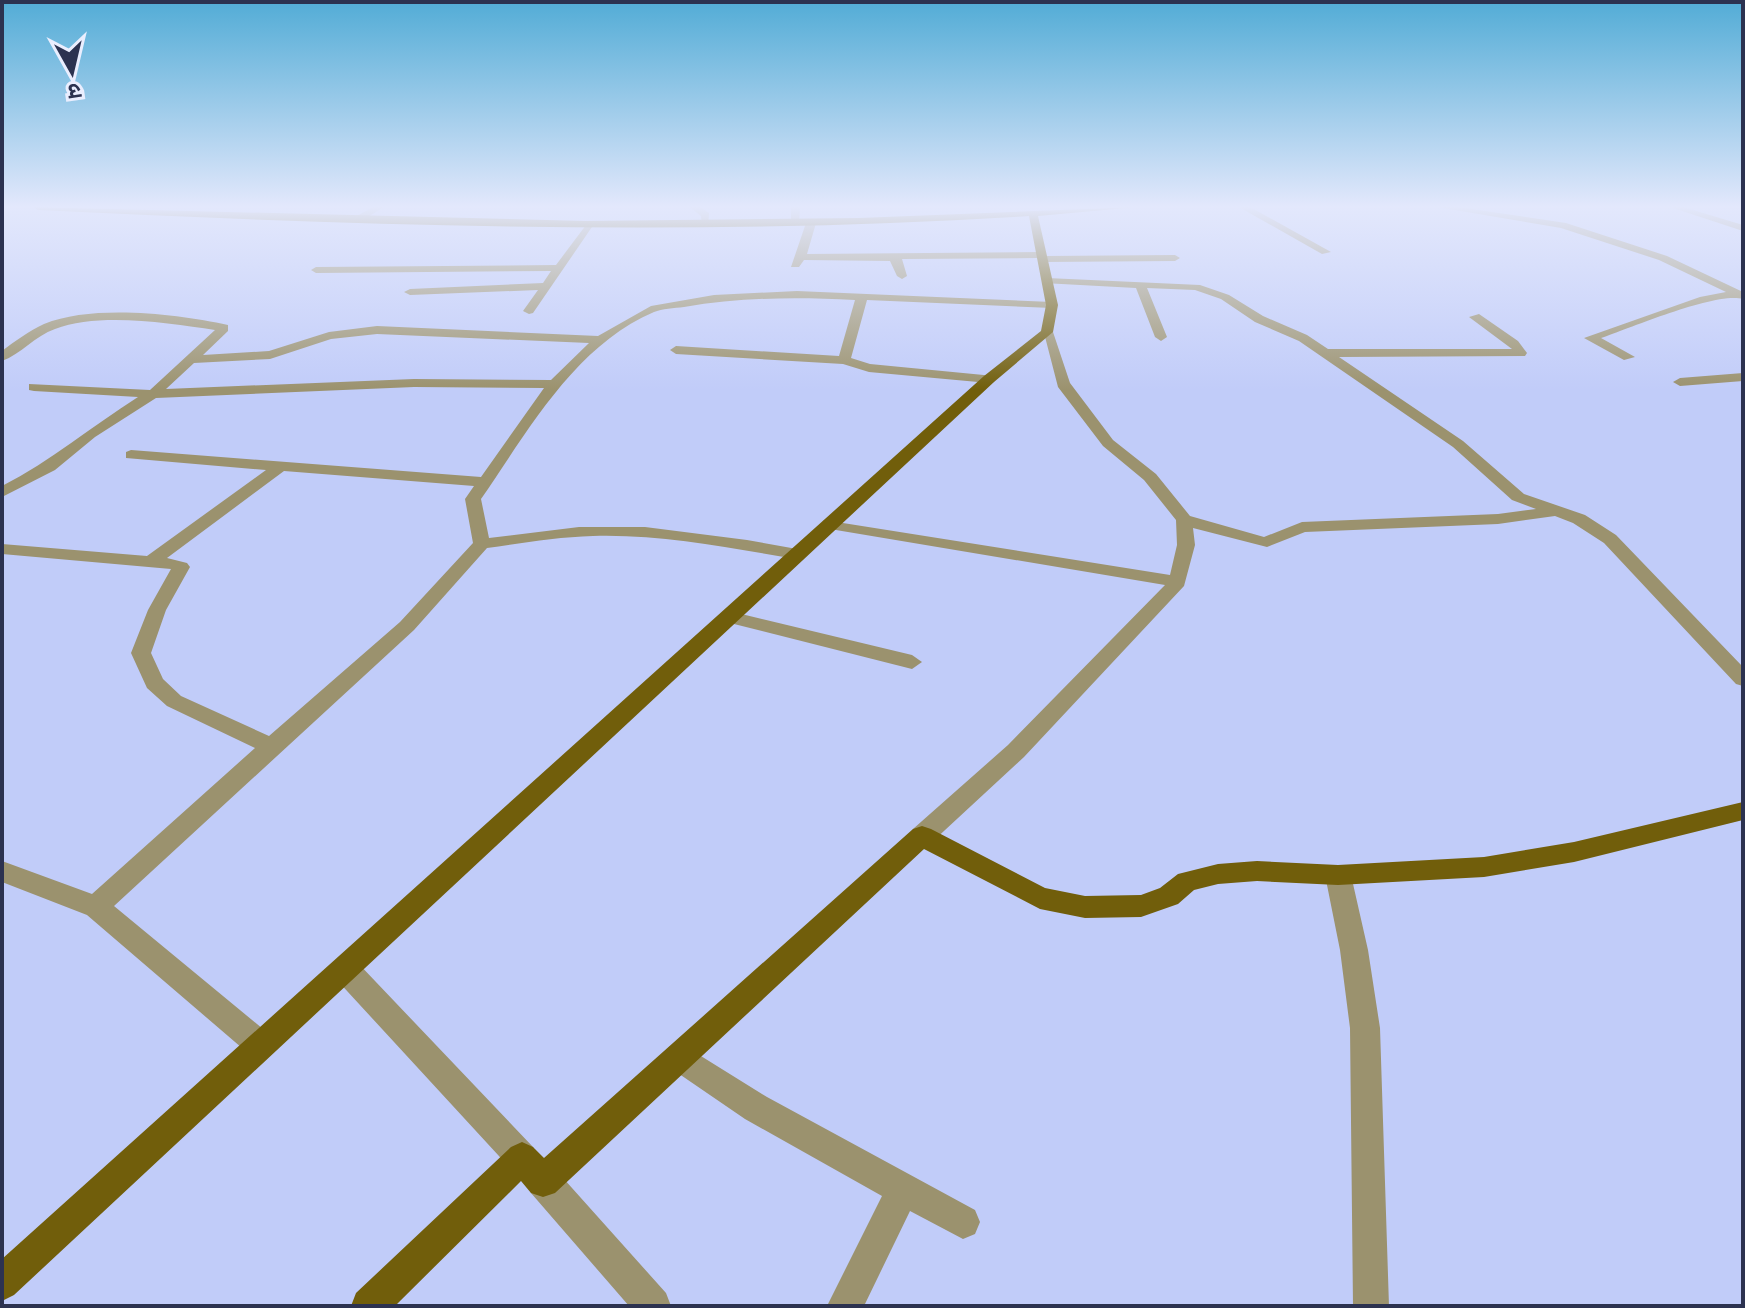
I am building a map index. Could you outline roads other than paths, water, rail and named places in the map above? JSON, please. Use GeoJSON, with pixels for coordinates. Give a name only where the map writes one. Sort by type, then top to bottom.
{"type":"FeatureCollection","features":[{"type":"Feature","properties":{"kind":"main road"},"geometry":{"type":"LineString","coordinates":[[2,1283],[259,1044],[346,970],[989,379],[1047,332],[1052,305],[1044,268]]}},
{"type":"Feature","properties":{"kind":"main road"},"geometry":{"type":"LineString","coordinates":[[369,1306],[532,1170],[680,1057],[922,836],[1040,898],[1085,907],[1141,906],[1169,896],[1187,881],[1218,874],[1257,871],[1338,875],[1484,867],[1574,852],[1743,811]]}},
{"type":"Feature","properties":{"kind":"street"},"geometry":{"type":"LineString","coordinates":[[316,270],[553,268]]}},
{"type":"Feature","properties":{"kind":"street"},"geometry":{"type":"LineString","coordinates":[[529,311],[558,268]]}},
{"type":"Feature","properties":{"kind":"street"},"geometry":{"type":"LineString","coordinates":[[898,268],[902,276]]}},
{"type":"Feature","properties":{"kind":"street"},"geometry":{"type":"LineString","coordinates":[[1059,268],[1140,284],[1196,287],[1225,297],[1259,319],[1303,338],[1458,444],[1518,497],[1579,519],[1610,539],[1743,679]]}},
{"type":"Feature","properties":{"kind":"street"},"geometry":{"type":"LineString","coordinates":[[1684,268],[1740,295]]}},
{"type":"Feature","properties":{"kind":"street"},"geometry":{"type":"LineString","coordinates":[[1140,284],[1161,337]]}},
{"type":"Feature","properties":{"kind":"street"},"geometry":{"type":"LineString","coordinates":[[410,292],[545,286]]}},
{"type":"Feature","properties":{"kind":"street"},"geometry":{"type":"LineString","coordinates":[[482,544],[473,499],[554,384],[600,340],[651,309],[714,298],[797,294],[1052,305]]}},
{"type":"Feature","properties":{"kind":"street"},"geometry":{"type":"LineString","coordinates":[[1629,357],[1590,339],[1704,299],[1740,295]]}},
{"type":"Feature","properties":{"kind":"street"},"geometry":{"type":"LineString","coordinates":[[844,360],[862,297]]}},
{"type":"Feature","properties":{"kind":"street"},"geometry":{"type":"LineString","coordinates":[[1325,353],[1521,353],[1514,344],[1475,317]]}},
{"type":"Feature","properties":{"kind":"street"},"geometry":{"type":"LineString","coordinates":[[2,357],[56,324],[139,319],[180,320],[224,328],[153,394],[90,434],[50,467],[2,492]]}},
{"type":"Feature","properties":{"kind":"street"},"geometry":{"type":"LineString","coordinates":[[191,359],[270,355],[329,336],[377,330],[600,340]]}},
{"type":"Feature","properties":{"kind":"street"},"geometry":{"type":"LineString","coordinates":[[922,836],[1016,751],[1178,582],[1186,545],[1184,520],[1150,477],[1108,443],[1063,384],[1047,332]]}},
{"type":"Feature","properties":{"kind":"street"},"geometry":{"type":"LineString","coordinates":[[676,350],[844,360],[869,368],[989,379]]}},
{"type":"Feature","properties":{"kind":"street"},"geometry":{"type":"LineString","coordinates":[[1680,382],[1743,377]]}},
{"type":"Feature","properties":{"kind":"street"},"geometry":{"type":"LineString","coordinates":[[34,387],[153,394],[414,383],[554,384]]}},
{"type":"Feature","properties":{"kind":"street"},"geometry":{"type":"LineString","coordinates":[[131,455],[486,482]]}},
{"type":"Feature","properties":{"kind":"street"},"geometry":{"type":"LineString","coordinates":[[150,562],[281,466]]}},
{"type":"Feature","properties":{"kind":"street"},"geometry":{"type":"LineString","coordinates":[[1184,520],[1258,542],[1302,527],[1498,519],[1558,511]]}},
{"type":"Feature","properties":{"kind":"street"},"geometry":{"type":"LineString","coordinates":[[830,524],[1178,582]]}},
{"type":"Feature","properties":{"kind":"street"},"geometry":{"type":"LineString","coordinates":[[96,907],[270,746],[407,626],[482,544],[561,533],[621,531],[674,534],[797,554]]}},
{"type":"Feature","properties":{"kind":"street"},"geometry":{"type":"LineString","coordinates":[[2,549],[181,567],[157,610],[141,653],[154,683],[174,701],[270,746]]}},
{"type":"Feature","properties":{"kind":"street"},"geometry":{"type":"LineString","coordinates":[[729,617],[912,662]]}},
{"type":"Feature","properties":{"kind":"street"},"geometry":{"type":"LineString","coordinates":[[2,871],[96,907],[259,1044]]}},
{"type":"Feature","properties":{"kind":"street"},"geometry":{"type":"LineString","coordinates":[[1338,875],[1354,950],[1365,1028],[1371,1306]]}},
{"type":"Feature","properties":{"kind":"street"},"geometry":{"type":"LineString","coordinates":[[346,970],[532,1170],[653,1306]]}},
{"type":"Feature","properties":{"kind":"street"},"geometry":{"type":"LineString","coordinates":[[680,1057],[756,1108],[963,1222]]}},
{"type":"Feature","properties":{"kind":"street"},"geometry":{"type":"LineString","coordinates":[[845,1306],[903,1190]]}}]}
